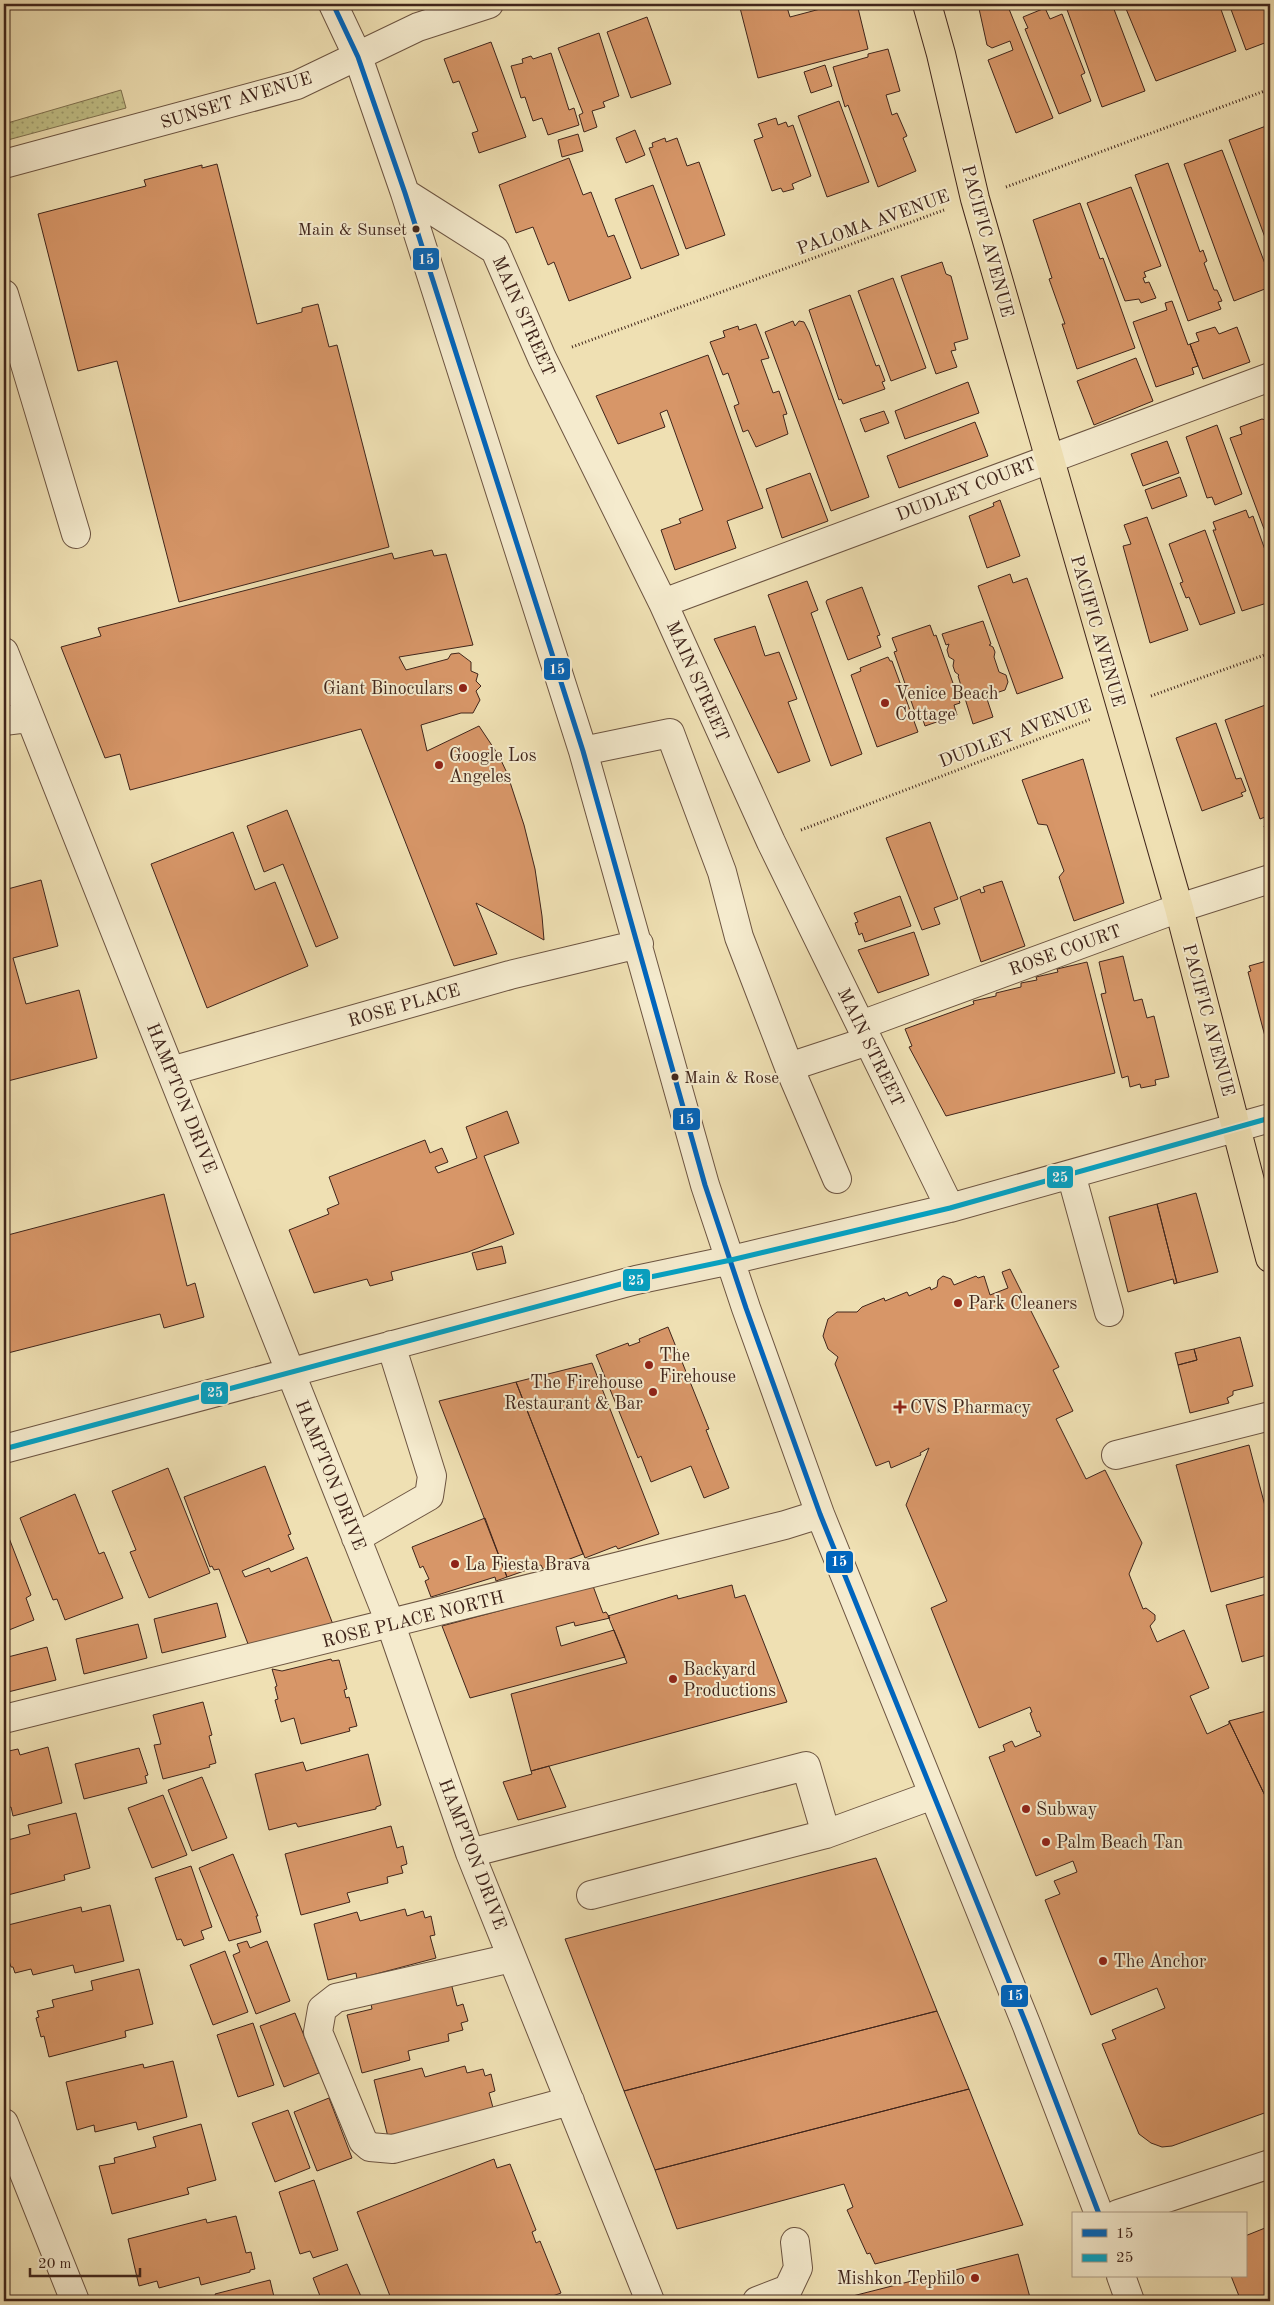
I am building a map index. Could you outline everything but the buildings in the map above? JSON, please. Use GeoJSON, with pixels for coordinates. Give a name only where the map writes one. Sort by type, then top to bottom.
{"type":"FeatureCollection","features":[{"type":"Feature","properties":{"kind":"main road","name":"PACIFIC AVENUE"},"geometry":{"type":"LineString","coordinates":[[927,4],[941,54],[975,199],[1179,908],[1270,1258]]}},
{"type":"Feature","properties":{"kind":"street"},"geometry":{"type":"LineString","coordinates":[[333,4],[358,58],[405,193],[583,751],[639,944],[705,1185],[820,1514],[1026,2026],[1097,2212]]}},
{"type":"Feature","properties":{"kind":"street","name":"SUNSET AVENUE"},"geometry":{"type":"LineString","coordinates":[[4,164],[297,85],[358,58],[418,27],[482,5]]}},
{"type":"Feature","properties":{"kind":"street","name":"MAIN STREET"},"geometry":{"type":"LineString","coordinates":[[405,193],[495,250],[542,358],[663,603],[771,842],[950,1208]]}},
{"type":"Feature","properties":{"kind":"street"},"geometry":{"type":"LineString","coordinates":[[4,294],[76,534]]}},
{"type":"Feature","properties":{"kind":"street","name":"DUDLEY COURT"},"geometry":{"type":"LineString","coordinates":[[663,603],[1048,458],[1270,377]]}},
{"type":"Feature","properties":{"kind":"street","name":"HAMPTON DRIVE"},"geometry":{"type":"LineString","coordinates":[[4,652],[16,720],[171,1071],[391,1625],[470,1853],[650,2301]]}},
{"type":"Feature","properties":{"kind":"street"},"geometry":{"type":"LineString","coordinates":[[583,751],[670,733],[722,872],[739,937],[789,1067],[836,1179]]}},
{"type":"Feature","properties":{"kind":"street","name":"ROSE COURT"},"geometry":{"type":"LineString","coordinates":[[789,1067],[865,1034],[1179,908],[1270,880]]}},
{"type":"Feature","properties":{"kind":"street","name":"ROSE PLACE"},"geometry":{"type":"LineString","coordinates":[[171,1071],[510,975],[639,944]]}},
{"type":"Feature","properties":{"kind":"street"},"geometry":{"type":"LineString","coordinates":[[4,1449],[636,1280],[731,1260],[950,1208],[1270,1118]]}},
{"type":"Feature","properties":{"kind":"street"},"geometry":{"type":"LineString","coordinates":[[1071,1174],[1109,1312]]}},
{"type":"Feature","properties":{"kind":"street"},"geometry":{"type":"LineString","coordinates":[[356,1538],[429,1496],[432,1476],[391,1345]]}},
{"type":"Feature","properties":{"kind":"street"},"geometry":{"type":"LineString","coordinates":[[1116,1455],[1270,1416]]}},
{"type":"Feature","properties":{"kind":"street","name":"ROSE PLACE NORTH"},"geometry":{"type":"LineString","coordinates":[[4,1719],[391,1625],[785,1525],[820,1514]]}},
{"type":"Feature","properties":{"kind":"street"},"geometry":{"type":"LineString","coordinates":[[470,1853],[806,1766],[826,1834]]}},
{"type":"Feature","properties":{"kind":"street"},"geometry":{"type":"LineString","coordinates":[[590,1895],[826,1834],[933,1795]]}},
{"type":"Feature","properties":{"kind":"street"},"geometry":{"type":"LineString","coordinates":[[512,1958],[336,1998],[322,2009],[318,2032],[363,2141],[370,2147],[393,2149],[570,2102]]}},
{"type":"Feature","properties":{"kind":"street"},"geometry":{"type":"LineString","coordinates":[[4,2123],[75,2301]]}},
{"type":"Feature","properties":{"kind":"street"},"geometry":{"type":"LineString","coordinates":[[1124,2212],[1270,2164]]}},
{"type":"Feature","properties":{"kind":"street"},"geometry":{"type":"LineString","coordinates":[[757,2301],[788,2288],[798,2268],[794,2242]]}},
{"type":"Feature","properties":{"kind":"street"},"geometry":{"type":"LineString","coordinates":[[1122,2278],[1130,2301]]}},
{"type":"Feature","properties":{"kind":"path","name":"PALOMA AVENUE"},"geometry":{"type":"LineString","coordinates":[[542,358],[1270,89]]}},
{"type":"Feature","properties":{"kind":"path","name":"DUDLEY AVENUE"},"geometry":{"type":"LineString","coordinates":[[771,842],[1270,653]]}},
{"type":"Feature","properties":{"kind":"shaded area"},"geometry":{"type":"Polygon","coordinates":[[[121,90],[126,108],[4,141],[4,124],[121,90]]]}},
{"type":"Feature","properties":{"kind":"transit line","name":"15"},"geometry":{"type":"LineString","coordinates":[[333,4],[358,57],[405,193],[583,751],[705,1185],[746,1308],[820,1514],[1027,2026],[1098,2212]]}},
{"type":"Feature","properties":{"kind":"transit line","name":"25"},"geometry":{"type":"LineString","coordinates":[[4,1449],[636,1280],[731,1260],[950,1208],[1270,1118]]}},
{"type":"Feature","properties":{"kind":"place","name":"Main & Sunset"},"geometry":{"type":"Point","coordinates":[416,229]}},
{"type":"Feature","properties":{"kind":"place","name":"Giant Binoculars"},"geometry":{"type":"Point","coordinates":[463,688]}},
{"type":"Feature","properties":{"kind":"place","name":"Venice Beach Cottage"},"geometry":{"type":"Point","coordinates":[885,703]}},
{"type":"Feature","properties":{"kind":"place","name":"Google Los Angeles"},"geometry":{"type":"Point","coordinates":[439,765]}},
{"type":"Feature","properties":{"kind":"place","name":"Main & Rose"},"geometry":{"type":"Point","coordinates":[675,1077]}},
{"type":"Feature","properties":{"kind":"place","name":"Park Cleaners"},"geometry":{"type":"Point","coordinates":[958,1303]}},
{"type":"Feature","properties":{"kind":"place","name":"The Firehouse"},"geometry":{"type":"Point","coordinates":[649,1365]}},
{"type":"Feature","properties":{"kind":"place","name":"The Firehouse Restaurant & Bar"},"geometry":{"type":"Point","coordinates":[653,1392]}},
{"type":"Feature","properties":{"kind":"place","name":"CVS Pharmacy"},"geometry":{"type":"Point","coordinates":[900,1407]}},
{"type":"Feature","properties":{"kind":"place","name":"La Fiesta Brava"},"geometry":{"type":"Point","coordinates":[455,1564]}},
{"type":"Feature","properties":{"kind":"place","name":"Backyard Productions"},"geometry":{"type":"Point","coordinates":[673,1679]}},
{"type":"Feature","properties":{"kind":"place","name":"Subway"},"geometry":{"type":"Point","coordinates":[1026,1809]}},
{"type":"Feature","properties":{"kind":"place","name":"Palm Beach Tan"},"geometry":{"type":"Point","coordinates":[1046,1842]}},
{"type":"Feature","properties":{"kind":"place","name":"The Anchor"},"geometry":{"type":"Point","coordinates":[1103,1961]}},
{"type":"Feature","properties":{"kind":"place","name":"Mishkon Tephilo"},"geometry":{"type":"Point","coordinates":[975,2278]}}]}
